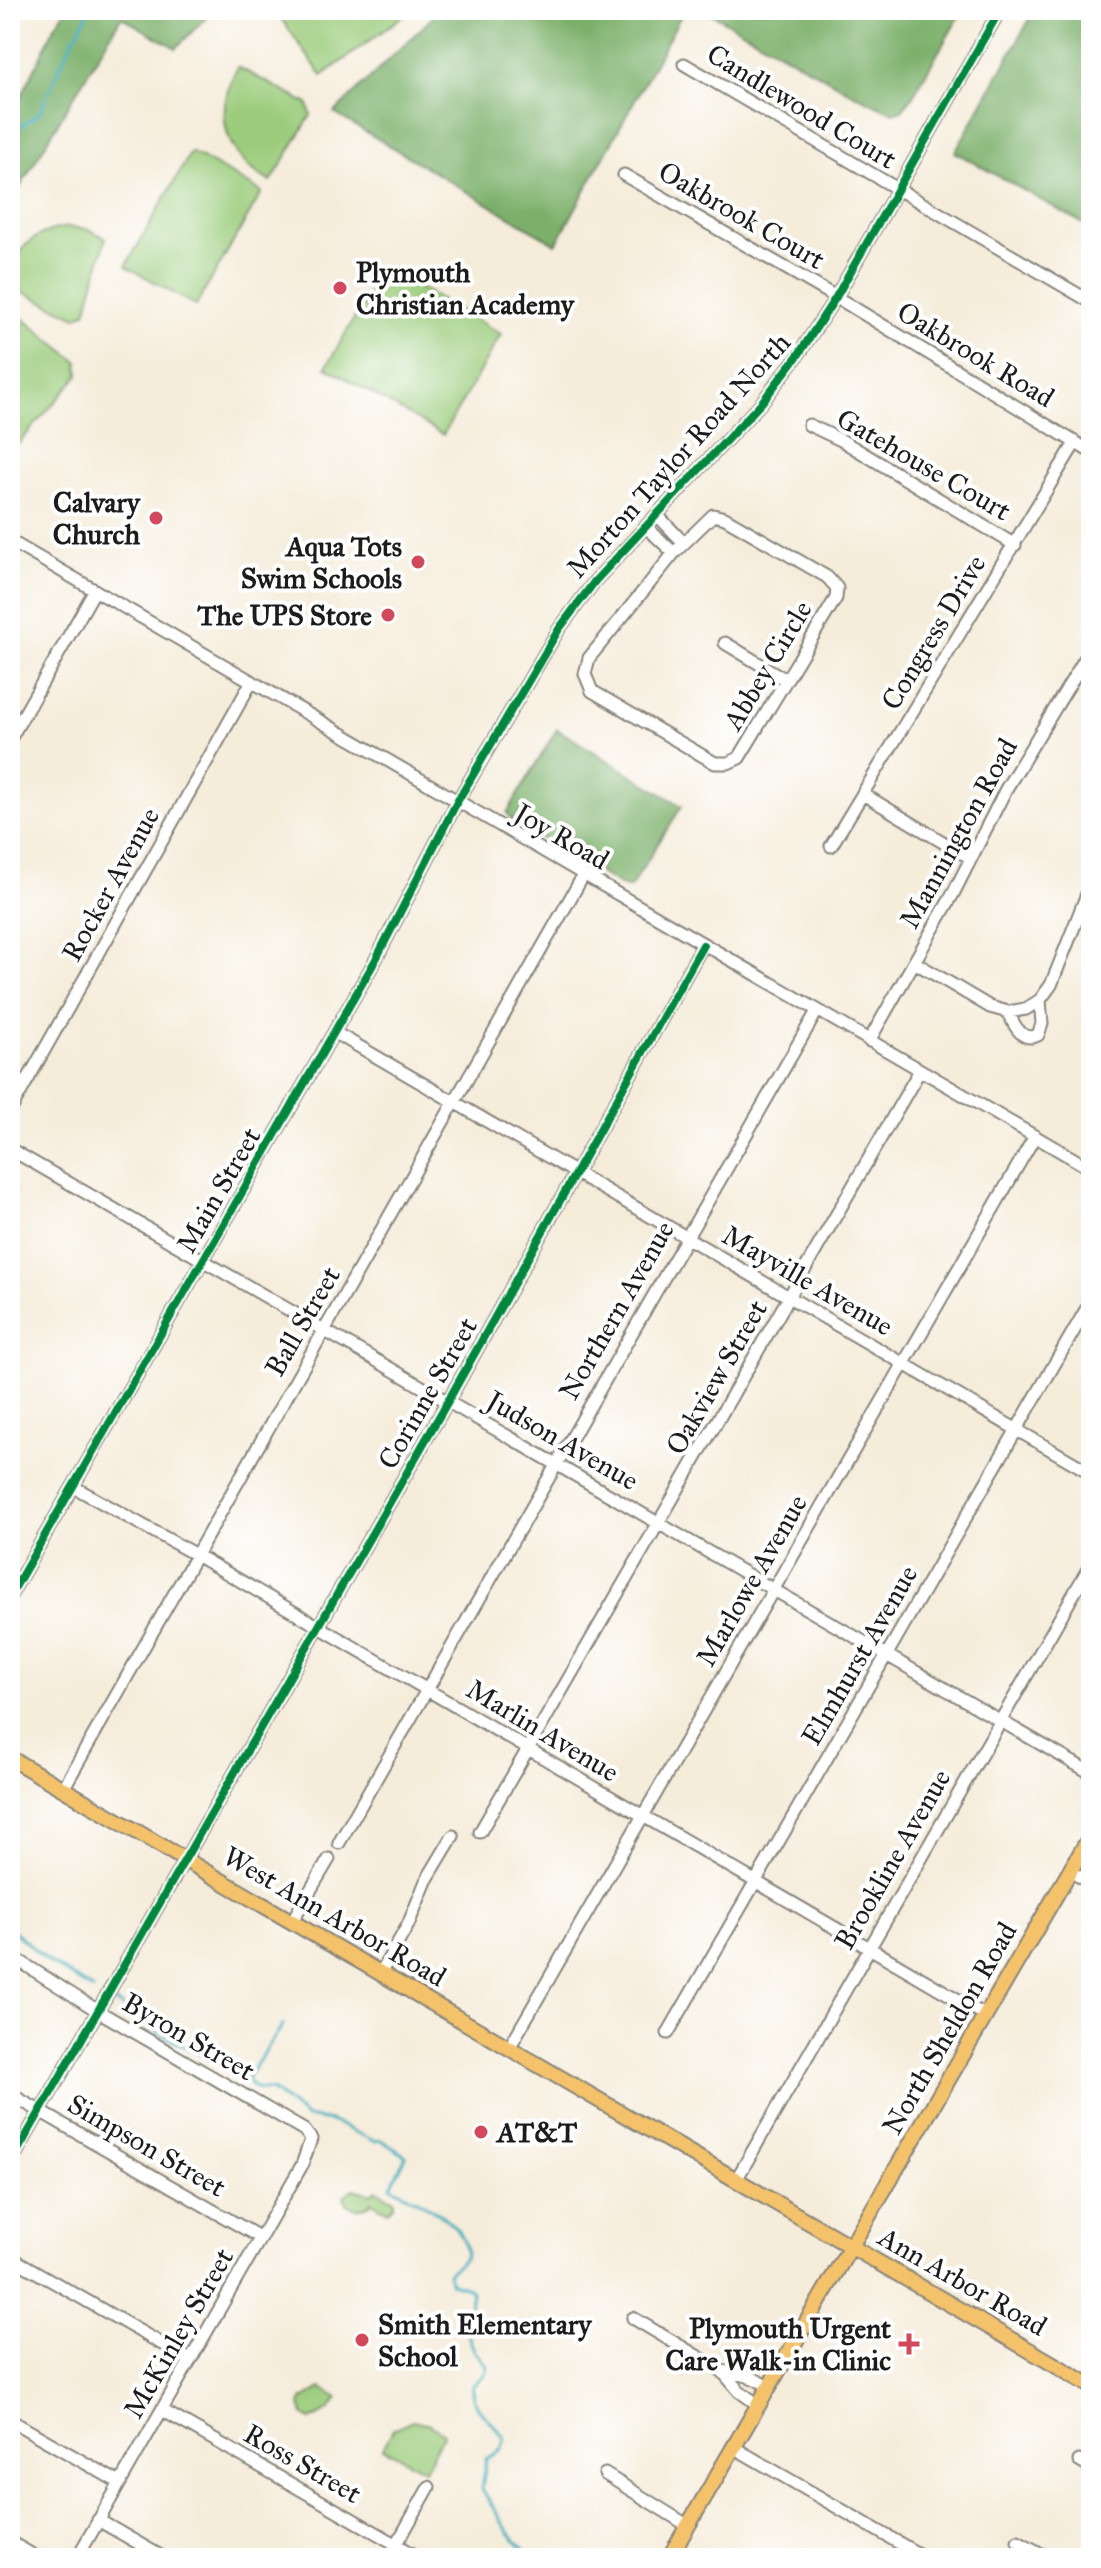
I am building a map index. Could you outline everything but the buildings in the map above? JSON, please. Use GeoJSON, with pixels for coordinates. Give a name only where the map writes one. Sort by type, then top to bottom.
{"type":"FeatureCollection","features":[{"type":"Feature","properties":{"kind":"main road","name":"West Ann Arbor Road"},"geometry":{"type":"LineString","coordinates":[[10,1758],[509,2048]]}},
{"type":"Feature","properties":{"kind":"main road","name":"North Sheldon Road"},"geometry":{"type":"LineString","coordinates":[[669,2558],[1091,1835]]}},
{"type":"Feature","properties":{"kind":"main road"},"geometry":{"type":"LineString","coordinates":[[509,2048],[850,2246]]}},
{"type":"Feature","properties":{"kind":"main road","name":"Ann Arbor Road"},"geometry":{"type":"LineString","coordinates":[[850,2246],[1091,2386]]}},
{"type":"Feature","properties":{"kind":"street","name":"Morton Taylor Road North"},"geometry":{"type":"LineString","coordinates":[[457,802],[564,621],[595,581],[783,377],[836,297],[1000,10]]}},
{"type":"Feature","properties":{"kind":"street","name":"Candlewood Court"},"geometry":{"type":"LineString","coordinates":[[684,64],[1091,302]]}},
{"type":"Feature","properties":{"kind":"street","name":"Oakbrook Court"},"geometry":{"type":"LineString","coordinates":[[624,175],[836,297]]}},
{"type":"Feature","properties":{"kind":"street","name":"Oakbrook Road"},"geometry":{"type":"LineString","coordinates":[[836,297],[1091,452]]}},
{"type":"Feature","properties":{"kind":"street","name":"Gatehouse Court"},"geometry":{"type":"LineString","coordinates":[[809,425],[841,440],[1015,545]]}},
{"type":"Feature","properties":{"kind":"street","name":"Congress Drive"},"geometry":{"type":"LineString","coordinates":[[831,846],[1075,443]]}},
{"type":"Feature","properties":{"kind":"street"},"geometry":{"type":"LineString","coordinates":[[657,515],[684,543]]}},
{"type":"Feature","properties":{"kind":"street","name":"Abbey Circle"},"geometry":{"type":"LineString","coordinates":[[713,515],[725,518],[827,577],[837,588],[836,598],[739,758],[728,763],[715,763],[592,691],[585,674],[589,658],[684,543],[713,515]]}},
{"type":"Feature","properties":{"kind":"street"},"geometry":{"type":"LineString","coordinates":[[646,527],[674,553]]}},
{"type":"Feature","properties":{"kind":"street","name":"Joy Road"},"geometry":{"type":"LineString","coordinates":[[10,541],[1091,1169]]}},
{"type":"Feature","properties":{"kind":"street"},"geometry":{"type":"LineString","coordinates":[[10,739],[95,590]]}},
{"type":"Feature","properties":{"kind":"street"},"geometry":{"type":"LineString","coordinates":[[725,643],[786,680]]}},
{"type":"Feature","properties":{"kind":"street","name":"Mannington Road"},"geometry":{"type":"LineString","coordinates":[[869,1041],[953,894],[1006,789],[1091,649]]}},
{"type":"Feature","properties":{"kind":"street","name":"Rocker Avenue"},"geometry":{"type":"LineString","coordinates":[[10,1111],[252,681]]}},
{"type":"Feature","properties":{"kind":"street"},"geometry":{"type":"LineString","coordinates":[[863,794],[971,857]]}},
{"type":"Feature","properties":{"kind":"street","name":"Main Street"},"geometry":{"type":"LineString","coordinates":[[10,1596],[375,961],[457,802]]}},
{"type":"Feature","properties":{"kind":"street","name":"Ball Street"},"geometry":{"type":"LineString","coordinates":[[63,1789],[583,876]]}},
{"type":"Feature","properties":{"kind":"street"},"geometry":{"type":"LineString","coordinates":[[914,962],[990,1007],[1008,1012],[1026,1009],[1040,1000],[1051,985],[1091,884]]}},
{"type":"Feature","properties":{"kind":"street","name":"Corinne Street"},"geometry":{"type":"LineString","coordinates":[[10,2164],[448,1401],[703,945]]}},
{"type":"Feature","properties":{"kind":"street"},"geometry":{"type":"LineString","coordinates":[[1008,1012],[1021,1034],[1034,1037],[1041,1030],[1040,1000]]}},
{"type":"Feature","properties":{"kind":"street","name":"Northern Avenue"},"geometry":{"type":"LineString","coordinates":[[339,1843],[817,1011]]}},
{"type":"Feature","properties":{"kind":"street","name":"Mayville Avenue"},"geometry":{"type":"LineString","coordinates":[[334,1032],[1091,1473]]}},
{"type":"Feature","properties":{"kind":"street","name":"Oakview Street"},"geometry":{"type":"LineString","coordinates":[[480,1832],[920,1070]]}},
{"type":"Feature","properties":{"kind":"street","name":"Marlowe Avenue"},"geometry":{"type":"LineString","coordinates":[[509,2048],[1035,1136]]}},
{"type":"Feature","properties":{"kind":"street","name":"Judson Avenue"},"geometry":{"type":"LineString","coordinates":[[10,1149],[1091,1773]]}},
{"type":"Feature","properties":{"kind":"street","name":"Elmhurst Avenue"},"geometry":{"type":"LineString","coordinates":[[668,2033],[1091,1301]]}},
{"type":"Feature","properties":{"kind":"street","name":"Marlin Avenue"},"geometry":{"type":"LineString","coordinates":[[74,1487],[986,2016]]}},
{"type":"Feature","properties":{"kind":"street","name":"Brookline Avenue"},"geometry":{"type":"LineString","coordinates":[[738,2181],[869,1947],[1091,1564]]}},
{"type":"Feature","properties":{"kind":"street"},"geometry":{"type":"LineString","coordinates":[[381,1972],[408,1925],[426,1881],[453,1836]]}},
{"type":"Feature","properties":{"kind":"street"},"geometry":{"type":"LineString","coordinates":[[292,1921],[329,1859]]}},
{"type":"Feature","properties":{"kind":"street"},"geometry":{"type":"LineString","coordinates":[[1071,1872],[1091,1883]]}},
{"type":"Feature","properties":{"kind":"street","name":"Byron Street"},"geometry":{"type":"LineString","coordinates":[[10,1955],[98,2011],[304,2130]]}},
{"type":"Feature","properties":{"kind":"street","name":"Simpson Street"},"geometry":{"type":"LineString","coordinates":[[10,2094],[261,2238]]}},
{"type":"Feature","properties":{"kind":"street","name":"McKinley Street"},"geometry":{"type":"LineString","coordinates":[[77,2558],[306,2155],[311,2139],[304,2130]]}},
{"type":"Feature","properties":{"kind":"street"},"geometry":{"type":"LineString","coordinates":[[10,2257],[190,2360]]}},
{"type":"Feature","properties":{"kind":"street"},"geometry":{"type":"LineString","coordinates":[[633,2318],[722,2371],[739,2391],[757,2404]]}},
{"type":"Feature","properties":{"kind":"street"},"geometry":{"type":"LineString","coordinates":[[722,2371],[748,2376],[768,2385]]}},
{"type":"Feature","properties":{"kind":"street","name":"Ross Street"},"geometry":{"type":"LineString","coordinates":[[162,2410],[420,2558]]}},
{"type":"Feature","properties":{"kind":"street"},"geometry":{"type":"LineString","coordinates":[[10,2420],[120,2483]]}},
{"type":"Feature","properties":{"kind":"street"},"geometry":{"type":"LineString","coordinates":[[733,2447],[925,2558]]}},
{"type":"Feature","properties":{"kind":"street"},"geometry":{"type":"LineString","coordinates":[[1079,2461],[1091,2468]]}},
{"type":"Feature","properties":{"kind":"street"},"geometry":{"type":"LineString","coordinates":[[605,2474],[687,2525]]}},
{"type":"Feature","properties":{"kind":"street"},"geometry":{"type":"LineString","coordinates":[[389,2558],[429,2487]]}},
{"type":"Feature","properties":{"kind":"street"},"geometry":{"type":"LineString","coordinates":[[98,2520],[164,2558]]}},
{"type":"Feature","properties":{"kind":"street"},"geometry":{"type":"LineString","coordinates":[[1018,2541],[1049,2558]]}},
{"type":"Feature","properties":{"kind":"street"},"geometry":{"type":"LineString","coordinates":[[10,2542],[38,2558]]}},
{"type":"Feature","properties":{"kind":"green space"},"geometry":{"type":"Polygon","coordinates":[[[66,10],[214,10],[176,48],[121,17],[10,204],[10,120],[55,26],[66,10]]]}},
{"type":"Feature","properties":{"kind":"green space"},"geometry":{"type":"Polygon","coordinates":[[[275,10],[411,10],[322,76],[275,10]]]}},
{"type":"Feature","properties":{"kind":"green space"},"geometry":{"type":"Polygon","coordinates":[[[440,10],[684,10],[556,244],[334,113],[440,10]]]}},
{"type":"Feature","properties":{"kind":"green space"},"geometry":{"type":"Polygon","coordinates":[[[705,10],[963,10],[911,99],[902,110],[893,113],[705,10]]]}},
{"type":"Feature","properties":{"kind":"green space"},"geometry":{"type":"Polygon","coordinates":[[[1035,10],[1091,10],[1091,228],[955,152],[1035,10]]]}},
{"type":"Feature","properties":{"kind":"green space"},"geometry":{"type":"Polygon","coordinates":[[[238,67],[308,104],[311,115],[271,182],[242,160],[227,132],[226,101],[238,67]]]}},
{"type":"Feature","properties":{"kind":"green space"},"geometry":{"type":"Polygon","coordinates":[[[191,152],[262,192],[196,306],[126,266],[191,152]]]}},
{"type":"Feature","properties":{"kind":"green space"},"geometry":{"type":"Polygon","coordinates":[[[67,227],[88,229],[106,238],[86,312],[76,317],[10,286],[14,263],[26,245],[44,233],[67,227]]]}},
{"type":"Feature","properties":{"kind":"green space"},"geometry":{"type":"Polygon","coordinates":[[[384,267],[501,334],[443,435],[326,367],[384,267]]]}},
{"type":"Feature","properties":{"kind":"green space"},"geometry":{"type":"Polygon","coordinates":[[[10,308],[78,362],[79,375],[10,453],[10,308]]]}},
{"type":"Feature","properties":{"kind":"green space"},"geometry":{"type":"Polygon","coordinates":[[[557,729],[682,806],[630,888],[623,887],[513,821],[507,813],[557,729]]]}},
{"type":"Feature","properties":{"kind":"green space"},"geometry":{"type":"Polygon","coordinates":[[[354,2189],[371,2194],[377,2190],[394,2200],[394,2205],[388,2211],[372,2202],[364,2207],[352,2207],[344,2196],[354,2189]]]}},
{"type":"Feature","properties":{"kind":"green space"},"geometry":{"type":"Polygon","coordinates":[[[321,2388],[339,2398],[330,2409],[311,2420],[303,2415],[300,2405],[302,2400],[321,2388]]]}},
{"type":"Feature","properties":{"kind":"green space"},"geometry":{"type":"Polygon","coordinates":[[[412,2420],[430,2424],[444,2433],[424,2470],[383,2448],[393,2429],[412,2420]]]}},
{"type":"Feature","properties":{"kind":"waterway"},"geometry":{"type":"LineString","coordinates":[[10,161],[17,129],[39,113],[90,10]]}},
{"type":"Feature","properties":{"kind":"waterway"},"geometry":{"type":"LineString","coordinates":[[10,1928],[49,1962],[93,1990]]}},
{"type":"Feature","properties":{"kind":"waterway"},"geometry":{"type":"LineString","coordinates":[[116,2003],[157,2032],[242,2074],[253,2087],[272,2090],[306,2117],[331,2121],[374,2141],[381,2140],[406,2156],[391,2186],[440,2214],[452,2224],[465,2245],[465,2257],[448,2273],[451,2283],[472,2292],[466,2331],[475,2352],[487,2366],[485,2374],[472,2386],[472,2394],[479,2409],[505,2439],[500,2451],[486,2459],[482,2490],[509,2533],[524,2548],[522,2558]]}},
{"type":"Feature","properties":{"kind":"waterway"},"geometry":{"type":"LineString","coordinates":[[247,2078],[283,2025]]}},
{"type":"Feature","properties":{"kind":"cycle path"},"geometry":{"type":"LineString","coordinates":[[10,1596],[375,961],[457,802],[559,629],[595,581],[762,402],[799,354],[836,297],[1000,10]]}},
{"type":"Feature","properties":{"kind":"cycle path"},"geometry":{"type":"LineString","coordinates":[[10,2164],[448,1401],[703,945]]}},
{"type":"Feature","properties":{"kind":"place","name":"Plymouth Christian Academy"},"geometry":{"type":"Point","coordinates":[340,288]}},
{"type":"Feature","properties":{"kind":"place","name":"Calvary Church"},"geometry":{"type":"Point","coordinates":[156,518]}},
{"type":"Feature","properties":{"kind":"place","name":"Aqua Tots Swim Schools"},"geometry":{"type":"Point","coordinates":[418,562]}},
{"type":"Feature","properties":{"kind":"place","name":"The UPS Store"},"geometry":{"type":"Point","coordinates":[388,615]}},
{"type":"Feature","properties":{"kind":"place","name":"AT&T"},"geometry":{"type":"Point","coordinates":[481,2132]}},
{"type":"Feature","properties":{"kind":"place","name":"Smith Elementary School"},"geometry":{"type":"Point","coordinates":[362,2340]}},
{"type":"Feature","properties":{"kind":"place","name":"Plymouth Urgent Care Walk-in Clinic"},"geometry":{"type":"Point","coordinates":[909,2344]}}]}
